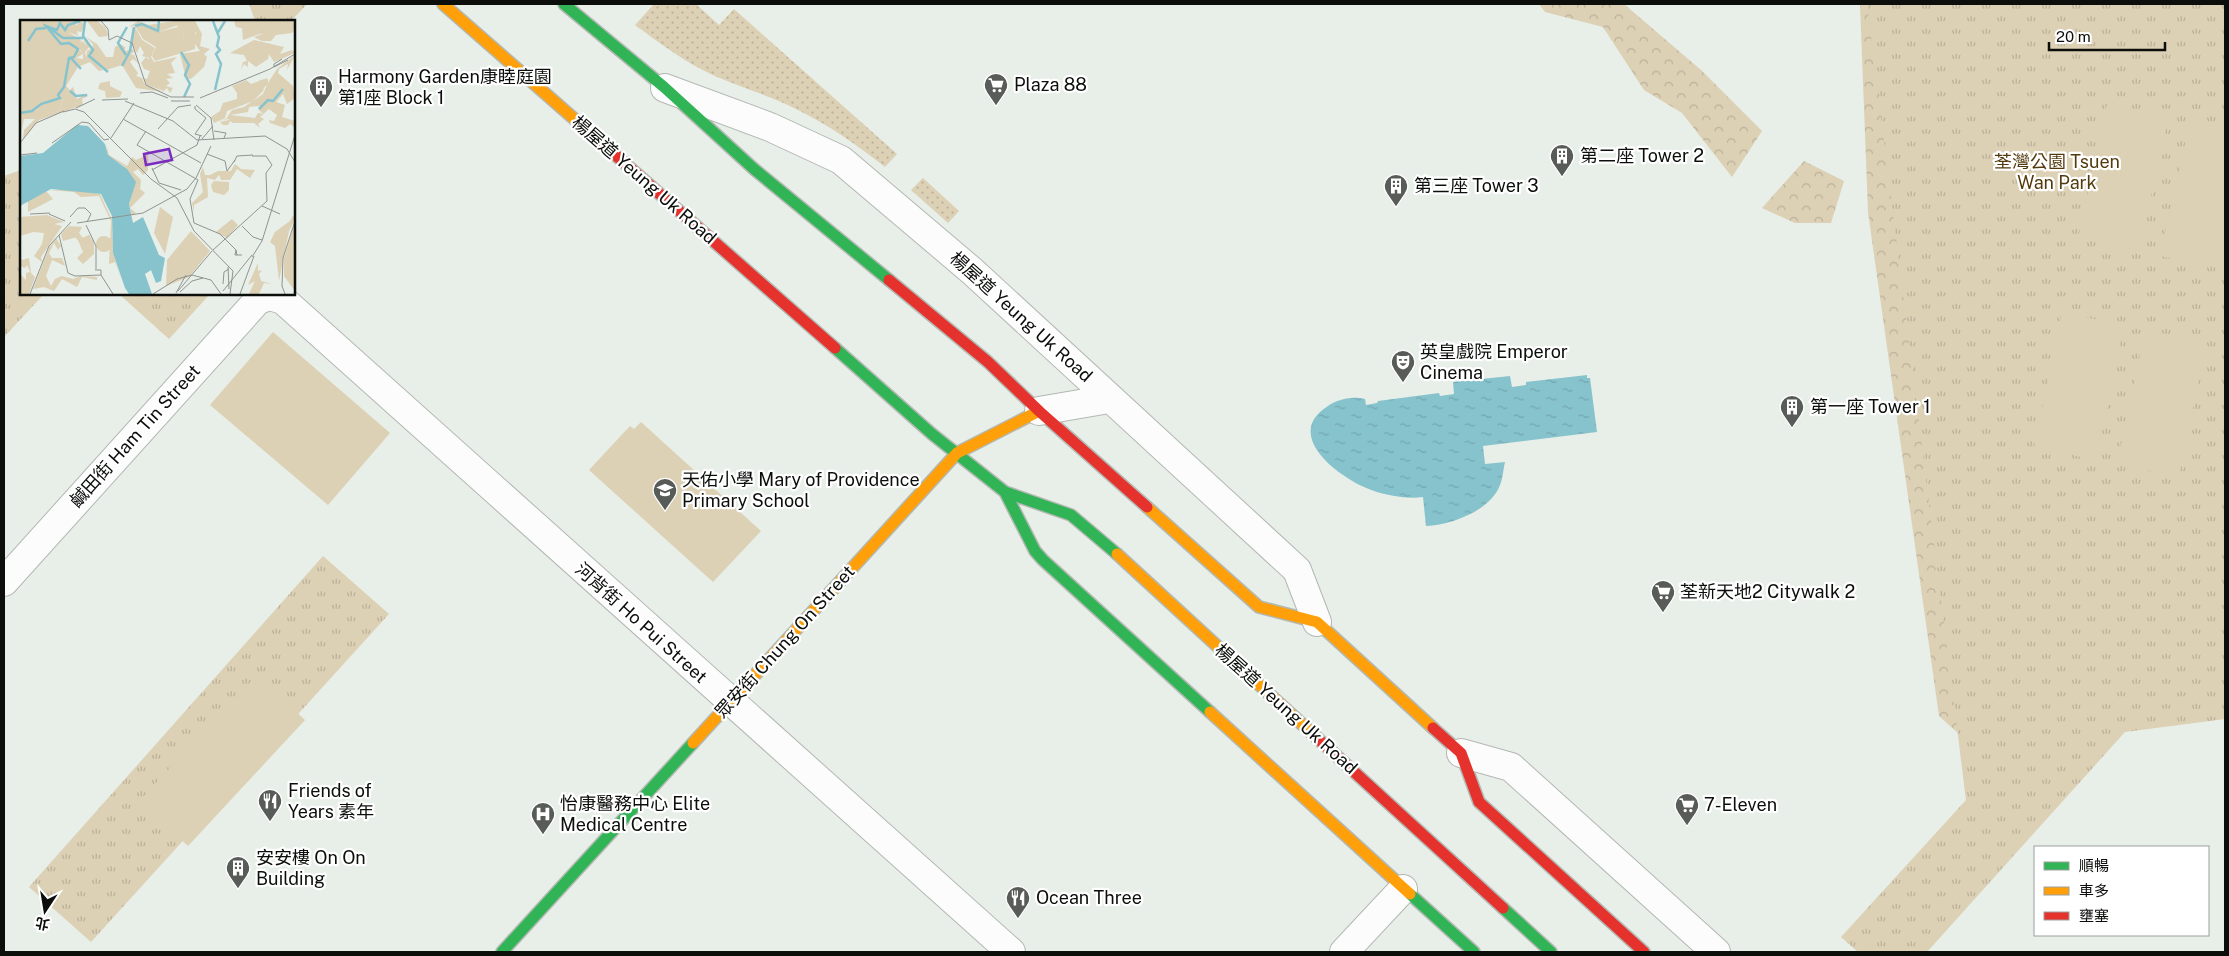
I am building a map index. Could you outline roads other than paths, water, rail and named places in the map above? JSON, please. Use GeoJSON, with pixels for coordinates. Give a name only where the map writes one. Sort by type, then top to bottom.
{"type":"FeatureCollection","features":[{"type":"Feature","properties":{"kind":"main road"},"geometry":{"type":"LineString","coordinates":[[430,4],[444,5]]}},
{"type":"Feature","properties":{"kind":"main road","name":"楊屋道 Yeung Uk Road"},"geometry":{"type":"LineString","coordinates":[[564,4],[664,87],[754,169],[988,362],[1039,411],[1259,607],[1317,622],[1461,753],[1479,802],[1644,952]]}},
{"type":"Feature","properties":{"kind":"main road","name":"楊屋道 Yeung Uk Road"},"geometry":{"type":"LineString","coordinates":[[444,5],[932,434],[1004,492],[1071,515],[1088,528],[1551,952]]}},
{"type":"Feature","properties":{"kind":"main road","name":"眾安街 Chung On Street"},"geometry":{"type":"LineString","coordinates":[[502,952],[957,453],[1039,411]]}},
{"type":"Feature","properties":{"kind":"main road","name":"楊屋道 Yeung Uk Road"},"geometry":{"type":"LineString","coordinates":[[1004,492],[1035,551],[1043,560],[1474,952]]}},
{"type":"Feature","properties":{"kind":"street","name":"楊屋道 Yeung Uk Road"},"geometry":{"type":"LineString","coordinates":[[664,87],[770,127],[841,160],[972,271],[1297,570],[1317,622]]}},
{"type":"Feature","properties":{"kind":"street","name":"鹹田街 Ham Tin Street"},"geometry":{"type":"LineString","coordinates":[[4,582],[258,300],[270,296]]}},
{"type":"Feature","properties":{"kind":"street","name":"河背街 Ho Pui Street"},"geometry":{"type":"LineString","coordinates":[[270,296],[283,300],[1011,952]]}},
{"type":"Feature","properties":{"kind":"street","name":"眾安街 Chung On Street"},"geometry":{"type":"LineString","coordinates":[[1039,411],[1109,399]]}},
{"type":"Feature","properties":{"kind":"street","name":"楊屋道 Yeung Uk Road"},"geometry":{"type":"LineString","coordinates":[[1461,753],[1511,766],[1716,952]]}},
{"type":"Feature","properties":{"kind":"street"},"geometry":{"type":"LineString","coordinates":[[1344,952],[1403,889]]}},
{"type":"Feature","properties":{"kind":"water"},"geometry":{"type":"Polygon","coordinates":[[[1587,375],[1587,378],[1590,378],[1597,432],[1483,446],[1485,464],[1505,462],[1500,485],[1488,502],[1479,509],[1447,523],[1426,526],[1423,497],[1392,496],[1361,486],[1333,468],[1321,456],[1313,443],[1311,431],[1315,418],[1328,406],[1341,400],[1351,398],[1365,399],[1366,405],[1377,403],[1378,401],[1439,393],[1440,396],[1454,394],[1453,382],[1510,376],[1512,387],[1526,385],[1526,382],[1587,375]]]}},
{"type":"Feature","properties":{"kind":"place","name":"Plaza 88"},"geometry":{"type":"Point","coordinates":[996,106]}},
{"type":"Feature","properties":{"kind":"place","name":"Harmony Garden康睦庭園 第1座 Block 1"},"geometry":{"type":"Point","coordinates":[321,108]}},
{"type":"Feature","properties":{"kind":"place","name":"第二座 Tower 2"},"geometry":{"type":"Point","coordinates":[1562,177]}},
{"type":"Feature","properties":{"kind":"place","name":"第三座 Tower 3"},"geometry":{"type":"Point","coordinates":[1396,207]}},
{"type":"Feature","properties":{"kind":"place","name":"英皇戲院 Emperor Cinema"},"geometry":{"type":"Point","coordinates":[1403,383]}},
{"type":"Feature","properties":{"kind":"place","name":"第一座 Tower 1"},"geometry":{"type":"Point","coordinates":[1792,428]}},
{"type":"Feature","properties":{"kind":"place","name":"天佑小學 Mary of Providence Primary School"},"geometry":{"type":"Point","coordinates":[665,511]}},
{"type":"Feature","properties":{"kind":"place","name":"荃新天地2 Citywalk 2"},"geometry":{"type":"Point","coordinates":[1663,613]}},
{"type":"Feature","properties":{"kind":"place","name":"Friends of Years 素年"},"geometry":{"type":"Point","coordinates":[270,822]}},
{"type":"Feature","properties":{"kind":"place","name":"7-Eleven"},"geometry":{"type":"Point","coordinates":[1687,826]}},
{"type":"Feature","properties":{"kind":"place","name":"怡康醫務中心 Elite Medical Centre"},"geometry":{"type":"Point","coordinates":[543,835]}},
{"type":"Feature","properties":{"kind":"place","name":"安安樓 On On Building"},"geometry":{"type":"Point","coordinates":[238,889]}},
{"type":"Feature","properties":{"kind":"place","name":"Ocean Three"},"geometry":{"type":"Point","coordinates":[1018,919]}},
{"type":"Feature","properties":{"kind":"park label","name":"荃灣公園 Tsuen Wan Park"},"geometry":{"type":"Point","coordinates":[2057,172]}}]}
